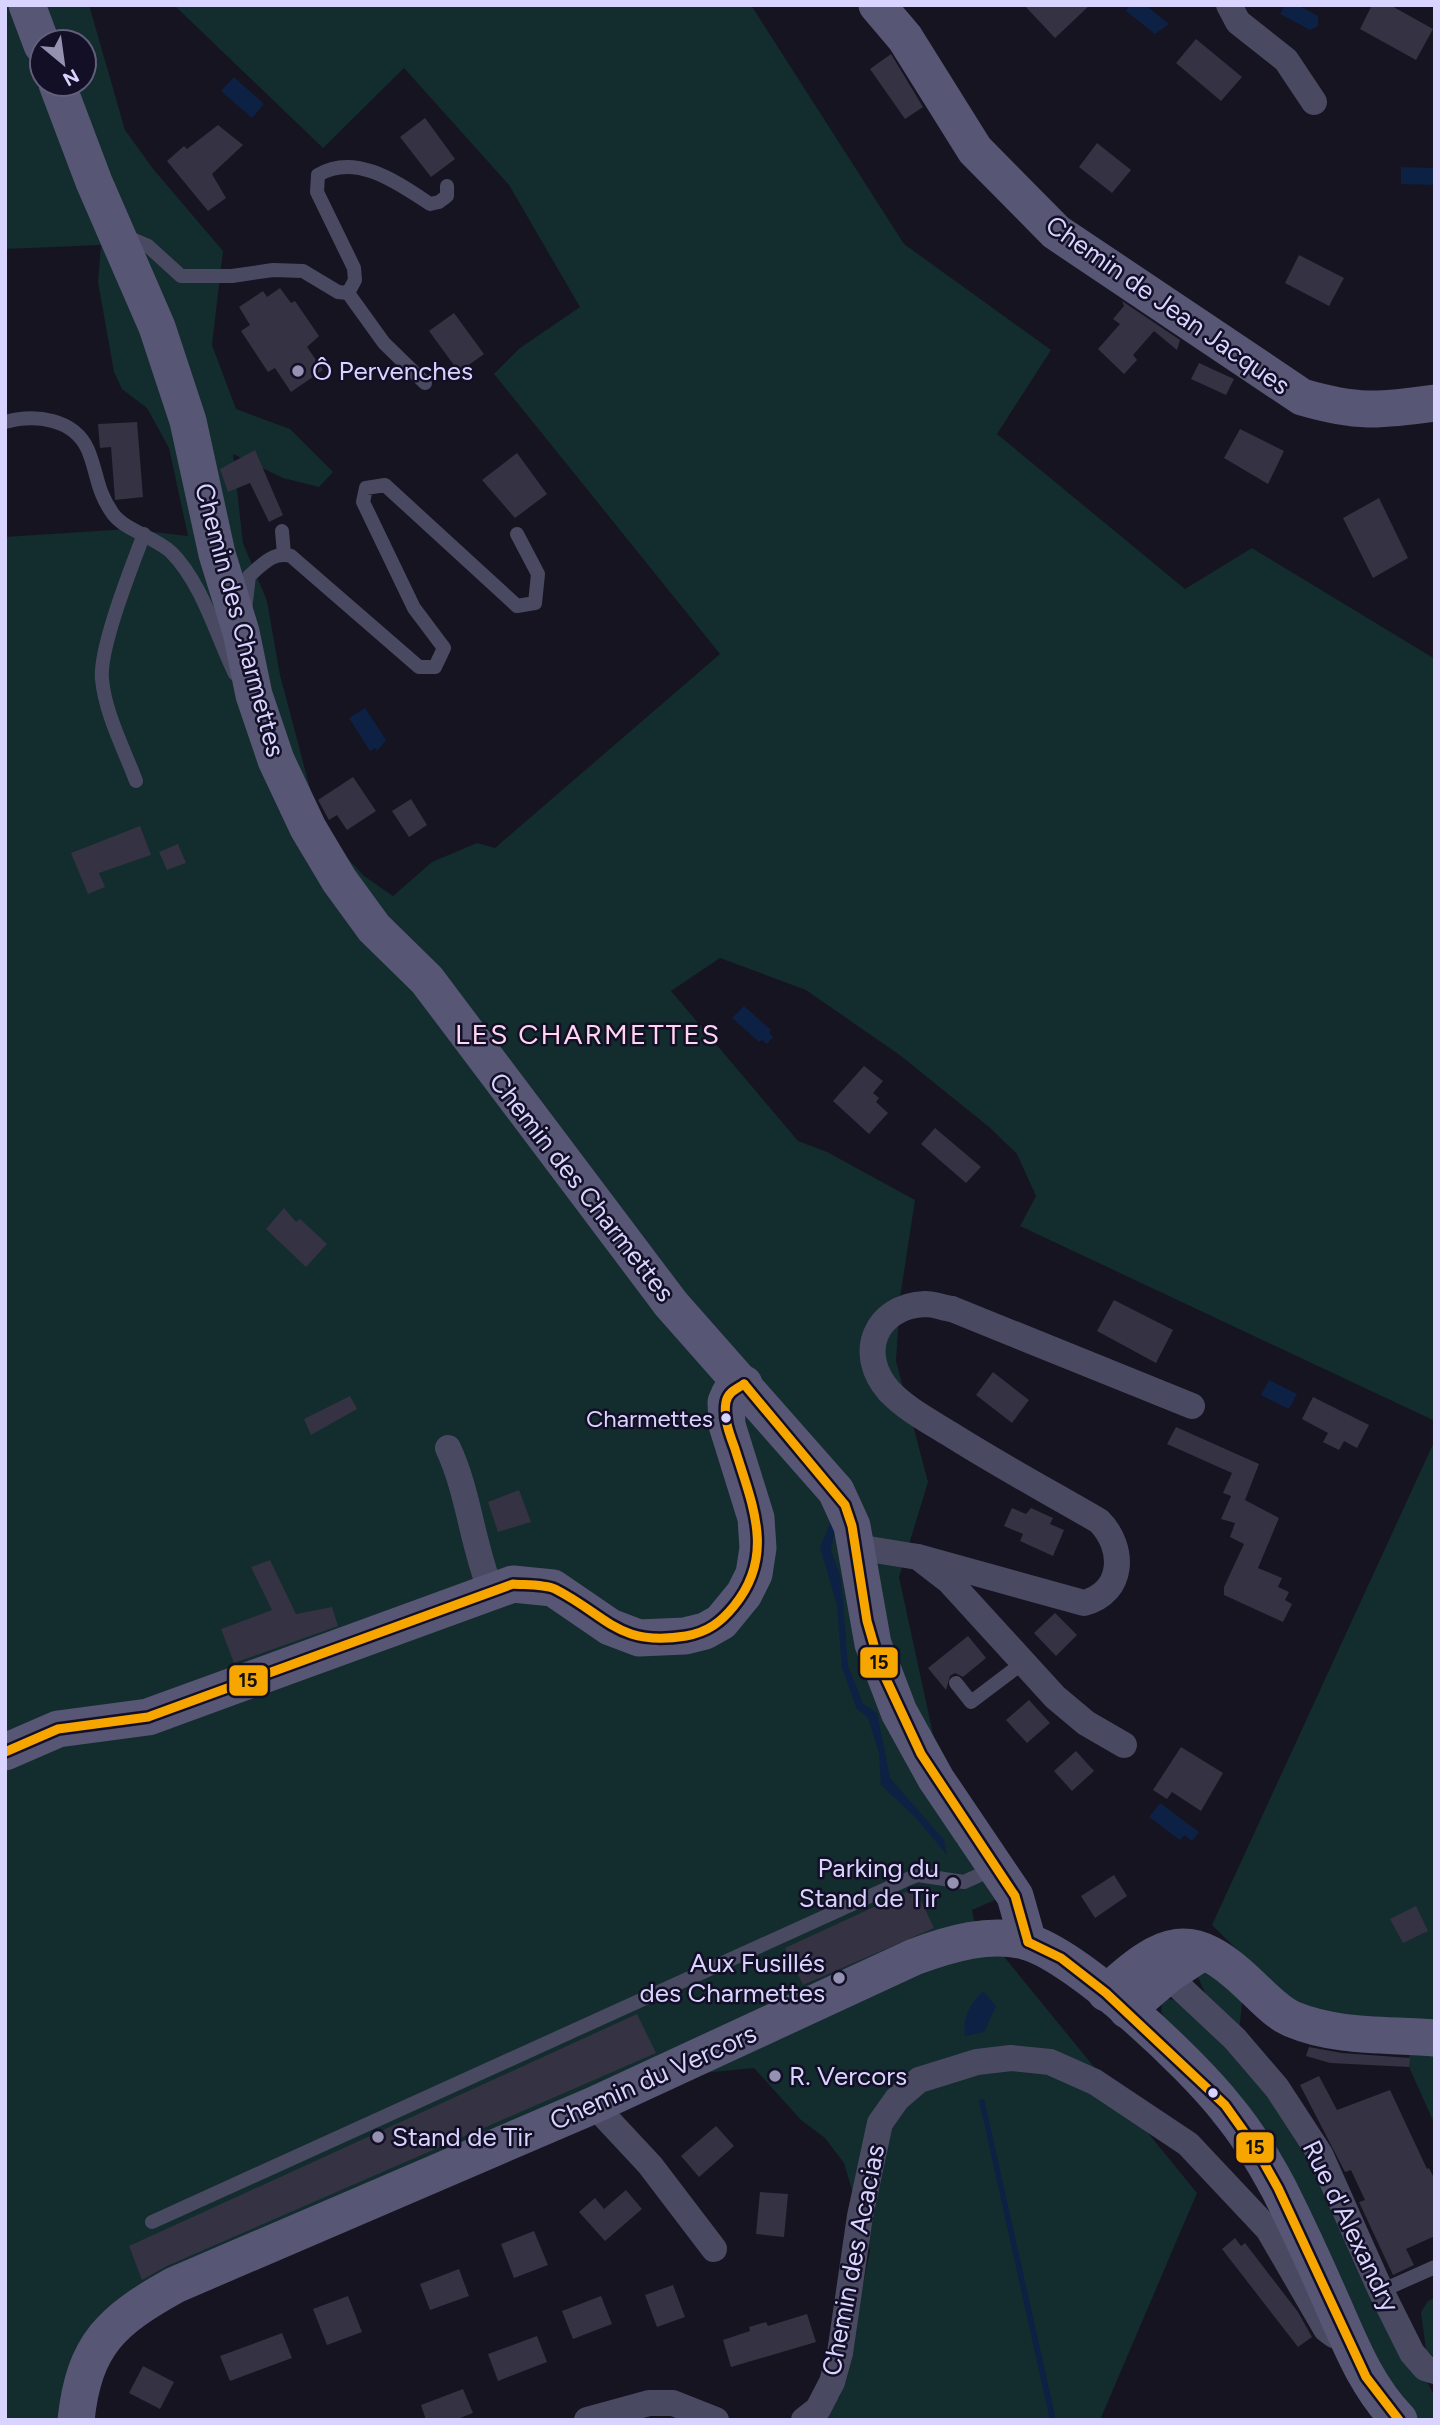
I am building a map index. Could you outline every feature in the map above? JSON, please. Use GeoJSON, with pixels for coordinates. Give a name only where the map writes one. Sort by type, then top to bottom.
{"type":"FeatureCollection","features":[{"type":"Feature","properties":{"kind":"street"},"geometry":{"type":"LineString","coordinates":[[27,5],[36,28]]}},
{"type":"Feature","properties":{"kind":"street","name":"Chemin de Jean Jacques"},"geometry":{"type":"LineString","coordinates":[[877,5],[905,38],[975,150],[1056,232],[1302,397],[1336,407],[1371,412],[1435,403]]}},
{"type":"Feature","properties":{"kind":"street"},"geometry":{"type":"LineString","coordinates":[[1229,5],[1238,22],[1286,60],[1314,102]]}},
{"type":"Feature","properties":{"kind":"street","name":"Chemin des Charmettes"},"geometry":{"type":"LineString","coordinates":[[63,98],[115,231],[157,327],[188,421],[218,554],[241,632],[254,695],[276,760],[309,828],[339,880],[374,928],[426,981],[737,1388],[836,1491],[845,1505],[856,1547],[870,1633],[900,1712],[936,1779],[1015,1896],[1028,1942]]}},
{"type":"Feature","properties":{"kind":"street"},"geometry":{"type":"LineString","coordinates":[[856,1547],[918,1557],[1084,1602],[1099,1599],[1112,1586],[1117,1552],[1112,1535],[1099,1521],[972,1448],[906,1406],[889,1390],[875,1372],[870,1354],[872,1338],[883,1323],[898,1313],[927,1304],[952,1309],[1192,1406]]}},
{"type":"Feature","properties":{"kind":"street"},"geometry":{"type":"LineString","coordinates":[[5,1752],[58,1729],[148,1717],[513,1584],[553,1588],[610,1626],[639,1638],[685,1636],[705,1631],[721,1622],[744,1594],[754,1574],[758,1548],[756,1518],[727,1425],[726,1402],[737,1388]]}},
{"type":"Feature","properties":{"kind":"street"},"geometry":{"type":"LineString","coordinates":[[448,1448],[457,1467],[482,1570],[491,1591]]}},
{"type":"Feature","properties":{"kind":"street"},"geometry":{"type":"LineString","coordinates":[[918,1557],[948,1581],[1055,1696],[1086,1723],[1124,1745]]}},
{"type":"Feature","properties":{"kind":"street","name":"Chemin du Vercors"},"geometry":{"type":"LineString","coordinates":[[76,2420],[91,2358],[110,2329],[141,2304],[175,2285],[594,2105],[914,1956],[970,1940],[1028,1942]]}},
{"type":"Feature","properties":{"kind":"street"},"geometry":{"type":"LineString","coordinates":[[1028,1942],[1061,1958],[1117,2001],[1225,2105],[1255,2147],[1290,2211],[1373,2387],[1399,2420]]}},
{"type":"Feature","properties":{"kind":"street"},"geometry":{"type":"LineString","coordinates":[[1117,2001],[1134,1968],[1159,1966],[1178,1946],[1187,1945],[1223,1959],[1289,2018],[1357,2035],[1435,2038]]}},
{"type":"Feature","properties":{"kind":"street","name":"Rue d'Alexandry"},"geometry":{"type":"LineString","coordinates":[[1159,1966],[1235,2039],[1277,2088],[1320,2154],[1381,2291],[1412,2353],[1432,2371]]}},
{"type":"Feature","properties":{"kind":"street","name":"Chemin des Acacias"},"geometry":{"type":"LineString","coordinates":[[804,2420],[818,2409],[832,2382],[840,2353],[860,2216],[880,2123],[897,2099],[919,2080],[976,2062],[1011,2058],[1050,2062],[1095,2082],[1188,2144],[1268,2229],[1326,2329],[1353,2349]]}},
{"type":"Feature","properties":{"kind":"street"},"geometry":{"type":"LineString","coordinates":[[594,2105],[650,2165],[714,2249]]}},
{"type":"Feature","properties":{"kind":"street"},"geometry":{"type":"LineString","coordinates":[[587,2420],[649,2403],[716,2420]]}},
{"type":"Feature","properties":{"kind":"lane"},"geometry":{"type":"LineString","coordinates":[[348,293],[355,280],[354,268],[317,192],[318,175],[330,168],[346,166],[380,174],[430,204],[447,196],[447,186]]}},
{"type":"Feature","properties":{"kind":"lane"},"geometry":{"type":"LineString","coordinates":[[115,231],[148,246],[181,276],[232,276],[273,270],[303,271],[338,292],[348,293],[384,343],[425,383]]}},
{"type":"Feature","properties":{"kind":"lane"},"geometry":{"type":"LineString","coordinates":[[5,422],[52,419],[69,427],[88,449],[97,485],[115,517],[169,550],[187,570],[236,676],[254,695]]}},
{"type":"Feature","properties":{"kind":"lane"},"geometry":{"type":"LineString","coordinates":[[241,632],[250,576],[271,557],[284,554],[291,556],[419,667],[435,667],[444,648],[414,608],[363,502],[366,488],[385,485],[517,606],[535,603],[538,574],[517,534]]}},
{"type":"Feature","properties":{"kind":"lane"},"geometry":{"type":"LineString","coordinates":[[282,531],[284,554]]}},
{"type":"Feature","properties":{"kind":"lane"},"geometry":{"type":"LineString","coordinates":[[136,781],[112,716],[102,677],[110,636],[144,534]]}},
{"type":"Feature","properties":{"kind":"lane"},"geometry":{"type":"LineString","coordinates":[[956,1683],[971,1703],[1024,1662]]}},
{"type":"Feature","properties":{"kind":"lane"},"geometry":{"type":"LineString","coordinates":[[152,2222],[910,1878],[918,1875],[964,1882],[996,1867]]}},
{"type":"Feature","properties":{"kind":"lane"},"geometry":{"type":"LineString","coordinates":[[1381,2291],[1435,2267]]}},
{"type":"Feature","properties":{"kind":"green space"},"geometry":{"type":"Polygon","coordinates":[[[5,5],[89,5],[96,28],[28,28],[28,98],[98,98],[98,36],[125,130],[154,170],[223,251],[212,345],[236,409],[290,429],[333,472],[319,487],[283,478],[233,454],[243,543],[267,601],[280,675],[321,830],[364,876],[393,896],[432,862],[477,843],[495,848],[720,654],[494,374],[520,348],[580,307],[509,185],[404,68],[323,148],[174,5],[751,5],[904,244],[1051,350],[997,434],[1185,589],[1252,548],[1435,659],[1435,1421],[1020,1226],[1036,1196],[1017,1154],[989,1127],[901,1056],[806,990],[720,958],[671,991],[798,1141],[827,1152],[915,1200],[900,1298],[896,1361],[928,1482],[899,1577],[957,1845],[966,1842],[1002,1897],[972,1910],[974,1920],[1197,2193],[1100,2420],[821,2420],[840,2396],[870,2251],[844,2163],[825,2138],[801,2120],[754,2068],[652,2078],[102,2332],[64,2420],[5,2420],[5,537],[128,529],[188,536],[169,448],[147,408],[122,389],[114,372],[98,282],[101,245],[5,249],[5,5]]]}},
{"type":"Feature","properties":{"kind":"green space"},"geometry":{"type":"Polygon","coordinates":[[[1435,1440],[1435,2022],[1347,2021],[1283,1995],[1212,1925],[1435,1440]]]}},
{"type":"Feature","properties":{"kind":"green space"},"geometry":{"type":"Polygon","coordinates":[[[1200,1968],[1245,1991],[1435,2049],[1435,2125],[1409,2067],[1409,2048],[1256,2013],[1242,2003],[1239,2032],[1210,2004],[1196,1973],[1200,1968]]]}},
{"type":"Feature","properties":{"kind":"green space"},"geometry":{"type":"Polygon","coordinates":[[[1168,1999],[1180,2001],[1265,2084],[1317,2170],[1435,2397],[1435,2420],[1415,2420],[1161,2012],[1162,2004],[1168,1999]]]}},
{"type":"Feature","properties":{"kind":"green space"},"geometry":{"type":"Polygon","coordinates":[[[1435,2298],[1435,2358],[1426,2350],[1421,2312],[1428,2301],[1435,2298]]]}},
{"type":"Feature","properties":{"kind":"water"},"geometry":{"type":"Polygon","coordinates":[[[1130,5],[1145,5],[1169,24],[1155,34],[1126,11],[1130,5]]]}},
{"type":"Feature","properties":{"kind":"water"},"geometry":{"type":"Polygon","coordinates":[[[1285,5],[1298,5],[1318,16],[1318,26],[1310,30],[1280,14],[1285,5]]]}},
{"type":"Feature","properties":{"kind":"water"},"geometry":{"type":"Polygon","coordinates":[[[234,77],[264,104],[252,118],[221,91],[234,77]]]}},
{"type":"Feature","properties":{"kind":"water"},"geometry":{"type":"Polygon","coordinates":[[[1401,167],[1435,168],[1435,185],[1401,184],[1401,167]]]}},
{"type":"Feature","properties":{"kind":"water"},"geometry":{"type":"Polygon","coordinates":[[[365,708],[386,740],[377,751],[375,748],[370,751],[349,718],[365,708]]]}},
{"type":"Feature","properties":{"kind":"water"},"geometry":{"type":"Polygon","coordinates":[[[744,1006],[771,1030],[769,1033],[773,1037],[767,1044],[762,1040],[759,1042],[732,1018],[744,1006]]]}},
{"type":"Feature","properties":{"kind":"water"},"geometry":{"type":"Polygon","coordinates":[[[1269,1380],[1297,1394],[1289,1409],[1261,1395],[1269,1380]]]}},
{"type":"Feature","properties":{"kind":"water"},"geometry":{"type":"Polygon","coordinates":[[[838,1512],[831,1550],[841,1579],[848,1665],[863,1704],[877,1713],[890,1778],[944,1840],[947,1855],[917,1819],[881,1785],[879,1753],[868,1718],[857,1709],[842,1668],[837,1605],[820,1547],[833,1517],[838,1512]]]}},
{"type":"Feature","properties":{"kind":"water"},"geometry":{"type":"Polygon","coordinates":[[[1160,1803],[1199,1832],[1192,1841],[1184,1835],[1180,1840],[1149,1817],[1160,1803]]]}},
{"type":"Feature","properties":{"kind":"water"},"geometry":{"type":"Polygon","coordinates":[[[983,1991],[996,2006],[984,2032],[965,2036],[968,2011],[983,1991]]]}},
{"type":"Feature","properties":{"kind":"water"},"geometry":{"type":"Polygon","coordinates":[[[984,2099],[1056,2420],[1050,2420],[979,2100],[984,2099]]]}},
{"type":"Feature","properties":{"kind":"building"},"geometry":{"type":"Polygon","coordinates":[[[1024,5],[1090,5],[1055,38],[1024,5]]]}},
{"type":"Feature","properties":{"kind":"building"},"geometry":{"type":"Polygon","coordinates":[[[1372,5],[1390,5],[1433,29],[1416,60],[1360,29],[1372,5]]]}},
{"type":"Feature","properties":{"kind":"building"},"geometry":{"type":"Polygon","coordinates":[[[1196,39],[1242,77],[1221,101],[1176,63],[1196,39]]]}},
{"type":"Feature","properties":{"kind":"building"},"geometry":{"type":"Polygon","coordinates":[[[891,54],[923,107],[905,119],[870,69],[891,54]]]}},
{"type":"Feature","properties":{"kind":"building"},"geometry":{"type":"Polygon","coordinates":[[[425,118],[455,159],[431,177],[400,137],[425,118]]]}},
{"type":"Feature","properties":{"kind":"building"},"geometry":{"type":"Polygon","coordinates":[[[218,125],[243,145],[212,174],[226,198],[208,211],[167,161],[184,146],[187,149],[218,125]]]}},
{"type":"Feature","properties":{"kind":"building"},"geometry":{"type":"Polygon","coordinates":[[[1097,143],[1131,170],[1112,193],[1079,167],[1097,143]]]}},
{"type":"Feature","properties":{"kind":"building"},"geometry":{"type":"Polygon","coordinates":[[[1299,255],[1344,278],[1329,306],[1285,283],[1299,255]]]}},
{"type":"Feature","properties":{"kind":"building"},"geometry":{"type":"Polygon","coordinates":[[[280,288],[291,303],[295,301],[319,336],[307,347],[323,370],[291,392],[275,368],[268,372],[241,331],[250,325],[239,307],[263,291],[267,297],[280,288]]]}},
{"type":"Feature","properties":{"kind":"building"},"geometry":{"type":"Polygon","coordinates":[[[1122,301],[1180,340],[1177,350],[1154,331],[1133,355],[1137,360],[1124,374],[1098,349],[1120,324],[1113,319],[1124,306],[1122,301]]]}},
{"type":"Feature","properties":{"kind":"building"},"geometry":{"type":"Polygon","coordinates":[[[454,313],[484,354],[459,372],[429,331],[454,313]]]}},
{"type":"Feature","properties":{"kind":"building"},"geometry":{"type":"Polygon","coordinates":[[[1199,363],[1234,379],[1226,395],[1191,379],[1199,363]]]}},
{"type":"Feature","properties":{"kind":"building"},"geometry":{"type":"Polygon","coordinates":[[[137,422],[143,497],[115,500],[111,447],[100,448],[98,424],[137,422]]]}},
{"type":"Feature","properties":{"kind":"building"},"geometry":{"type":"Polygon","coordinates":[[[1240,429],[1284,451],[1268,484],[1224,458],[1240,429]]]}},
{"type":"Feature","properties":{"kind":"building"},"geometry":{"type":"Polygon","coordinates":[[[255,450],[283,515],[269,522],[250,483],[228,492],[220,469],[255,450]]]}},
{"type":"Feature","properties":{"kind":"building"},"geometry":{"type":"Polygon","coordinates":[[[517,453],[547,494],[515,518],[482,480],[517,453]]]}},
{"type":"Feature","properties":{"kind":"building"},"geometry":{"type":"Polygon","coordinates":[[[1379,498],[1408,558],[1373,578],[1343,518],[1379,498]]]}},
{"type":"Feature","properties":{"kind":"building"},"geometry":{"type":"Polygon","coordinates":[[[353,777],[376,811],[347,830],[337,815],[329,820],[318,800],[353,777]]]}},
{"type":"Feature","properties":{"kind":"building"},"geometry":{"type":"Polygon","coordinates":[[[411,799],[427,825],[409,837],[392,811],[411,799]]]}},
{"type":"Feature","properties":{"kind":"building"},"geometry":{"type":"Polygon","coordinates":[[[140,826],[151,855],[99,873],[105,887],[88,894],[71,853],[140,826]]]}},
{"type":"Feature","properties":{"kind":"building"},"geometry":{"type":"Polygon","coordinates":[[[178,844],[186,863],[167,870],[159,852],[178,844]]]}},
{"type":"Feature","properties":{"kind":"building"},"geometry":{"type":"Polygon","coordinates":[[[864,1066],[883,1081],[873,1093],[879,1098],[876,1102],[888,1113],[869,1134],[833,1101],[864,1066]]]}},
{"type":"Feature","properties":{"kind":"building"},"geometry":{"type":"Polygon","coordinates":[[[935,1128],[981,1167],[966,1183],[921,1144],[935,1128]]]}},
{"type":"Feature","properties":{"kind":"building"},"geometry":{"type":"Polygon","coordinates":[[[284,1208],[296,1222],[300,1219],[327,1244],[306,1267],[266,1229],[284,1208]]]}},
{"type":"Feature","properties":{"kind":"building"},"geometry":{"type":"Polygon","coordinates":[[[1114,1300],[1173,1330],[1156,1363],[1097,1331],[1114,1300]]]}},
{"type":"Feature","properties":{"kind":"building"},"geometry":{"type":"Polygon","coordinates":[[[993,1372],[1029,1400],[1012,1423],[976,1395],[993,1372]]]}},
{"type":"Feature","properties":{"kind":"building"},"geometry":{"type":"Polygon","coordinates":[[[350,1396],[357,1409],[311,1435],[304,1419],[350,1396]]]}},
{"type":"Feature","properties":{"kind":"building"},"geometry":{"type":"Polygon","coordinates":[[[1313,1397],[1369,1425],[1357,1448],[1344,1441],[1339,1450],[1323,1442],[1328,1433],[1302,1419],[1313,1397]]]}},
{"type":"Feature","properties":{"kind":"building"},"geometry":{"type":"Polygon","coordinates":[[[1176,1427],[1259,1464],[1245,1500],[1279,1518],[1258,1568],[1282,1578],[1278,1587],[1289,1592],[1285,1600],[1292,1604],[1283,1622],[1224,1595],[1224,1587],[1244,1544],[1230,1537],[1235,1523],[1221,1519],[1231,1496],[1223,1493],[1232,1473],[1167,1444],[1176,1427]]]}},
{"type":"Feature","properties":{"kind":"building"},"geometry":{"type":"Polygon","coordinates":[[[519,1490],[531,1522],[498,1532],[488,1502],[519,1490]]]}},
{"type":"Feature","properties":{"kind":"building"},"geometry":{"type":"Polygon","coordinates":[[[1012,1508],[1026,1514],[1031,1508],[1053,1518],[1050,1524],[1064,1530],[1053,1556],[1020,1541],[1023,1534],[1004,1526],[1012,1508]]]}},
{"type":"Feature","properties":{"kind":"building"},"geometry":{"type":"Polygon","coordinates":[[[270,1560],[296,1614],[332,1607],[338,1626],[234,1663],[221,1629],[272,1610],[251,1567],[270,1560]]]}},
{"type":"Feature","properties":{"kind":"building"},"geometry":{"type":"Polygon","coordinates":[[[1055,1613],[1077,1635],[1056,1656],[1034,1633],[1055,1613]]]}},
{"type":"Feature","properties":{"kind":"building"},"geometry":{"type":"Polygon","coordinates":[[[968,1636],[986,1658],[963,1677],[955,1673],[950,1676],[946,1690],[928,1668],[968,1636]]]}},
{"type":"Feature","properties":{"kind":"building"},"geometry":{"type":"Polygon","coordinates":[[[1029,1700],[1050,1723],[1027,1743],[1006,1720],[1029,1700]]]}},
{"type":"Feature","properties":{"kind":"building"},"geometry":{"type":"Polygon","coordinates":[[[1181,1747],[1223,1773],[1201,1811],[1172,1792],[1167,1799],[1153,1790],[1181,1747]]]}},
{"type":"Feature","properties":{"kind":"building"},"geometry":{"type":"Polygon","coordinates":[[[1076,1751],[1094,1771],[1072,1791],[1054,1771],[1076,1751]]]}},
{"type":"Feature","properties":{"kind":"building"},"geometry":{"type":"Polygon","coordinates":[[[1114,1875],[1127,1896],[1095,1918],[1081,1896],[1114,1875]]]}},
{"type":"Feature","properties":{"kind":"building"},"geometry":{"type":"Polygon","coordinates":[[[915,1888],[934,1928],[803,1985],[785,1948],[915,1888]]]}},
{"type":"Feature","properties":{"kind":"building"},"geometry":{"type":"Polygon","coordinates":[[[1416,1906],[1428,1931],[1403,1943],[1390,1919],[1416,1906]]]}},
{"type":"Feature","properties":{"kind":"building"},"geometry":{"type":"Polygon","coordinates":[[[637,2014],[656,2053],[167,2266],[142,2280],[129,2246],[637,2014]]]}},
{"type":"Feature","properties":{"kind":"building"},"geometry":{"type":"Polygon","coordinates":[[[1309,2047],[1342,2053],[1410,2058],[1409,2067],[1330,2063],[1306,2056],[1309,2047]]]}},
{"type":"Feature","properties":{"kind":"building"},"geometry":{"type":"Polygon","coordinates":[[[1319,2076],[1337,2110],[1390,2090],[1427,2169],[1429,2168],[1435,2180],[1435,2236],[1406,2249],[1414,2265],[1393,2275],[1359,2202],[1365,2200],[1351,2170],[1345,2172],[1300,2085],[1319,2076]]]}},
{"type":"Feature","properties":{"kind":"building"},"geometry":{"type":"Polygon","coordinates":[[[716,2126],[734,2146],[699,2177],[681,2156],[716,2126]]]}},
{"type":"Feature","properties":{"kind":"building"},"geometry":{"type":"Polygon","coordinates":[[[626,2190],[642,2209],[605,2241],[579,2212],[595,2198],[604,2209],[626,2190]]]}},
{"type":"Feature","properties":{"kind":"building"},"geometry":{"type":"Polygon","coordinates":[[[760,2192],[788,2194],[784,2237],[756,2234],[760,2192]]]}},
{"type":"Feature","properties":{"kind":"building"},"geometry":{"type":"Polygon","coordinates":[[[534,2231],[548,2265],[514,2278],[501,2244],[534,2231]]]}},
{"type":"Feature","properties":{"kind":"building"},"geometry":{"type":"Polygon","coordinates":[[[1235,2238],[1241,2246],[1245,2243],[1298,2312],[1312,2337],[1298,2347],[1222,2249],[1235,2238]]]}},
{"type":"Feature","properties":{"kind":"building"},"geometry":{"type":"Polygon","coordinates":[[[459,2269],[469,2296],[430,2310],[420,2284],[459,2269]]]}},
{"type":"Feature","properties":{"kind":"building"},"geometry":{"type":"Polygon","coordinates":[[[673,2285],[685,2317],[657,2327],[645,2295],[673,2285]]]}},
{"type":"Feature","properties":{"kind":"building"},"geometry":{"type":"Polygon","coordinates":[[[348,2296],[362,2332],[327,2345],[313,2309],[348,2296]]]}},
{"type":"Feature","properties":{"kind":"building"},"geometry":{"type":"Polygon","coordinates":[[[601,2296],[612,2324],[573,2339],[562,2311],[601,2296]]]}},
{"type":"Feature","properties":{"kind":"building"},"geometry":{"type":"Polygon","coordinates":[[[807,2314],[816,2342],[731,2367],[723,2340],[750,2331],[749,2327],[766,2322],[768,2326],[807,2314]]]}},
{"type":"Feature","properties":{"kind":"building"},"geometry":{"type":"Polygon","coordinates":[[[282,2333],[292,2358],[230,2381],[220,2356],[282,2333]]]}},
{"type":"Feature","properties":{"kind":"building"},"geometry":{"type":"Polygon","coordinates":[[[537,2336],[547,2362],[498,2381],[488,2354],[537,2336]]]}},
{"type":"Feature","properties":{"kind":"building"},"geometry":{"type":"Polygon","coordinates":[[[143,2366],[174,2382],[160,2409],[129,2393],[143,2366]]]}},
{"type":"Feature","properties":{"kind":"building"},"geometry":{"type":"Polygon","coordinates":[[[463,2389],[473,2413],[455,2420],[426,2420],[421,2405],[463,2389]]]}},
{"type":"Feature","properties":{"kind":"transit line","name":"15"},"geometry":{"type":"LineString","coordinates":[[744,1384],[845,1505],[852,1526],[867,1621],[880,1666],[921,1754],[1015,1896],[1028,1942]]}},
{"type":"Feature","properties":{"kind":"transit line","name":"15"},"geometry":{"type":"LineString","coordinates":[[5,1752],[58,1729],[148,1717],[513,1584],[551,1587],[615,1627],[644,1637],[686,1636],[707,1629],[734,1606],[747,1587],[754,1568],[757,1529],[725,1414],[729,1396],[744,1384]]}},
{"type":"Feature","properties":{"kind":"transit line","name":"15"},"geometry":{"type":"LineString","coordinates":[[1028,1942],[1061,1958],[1106,1993],[1225,2105],[1255,2147],[1278,2188],[1366,2377],[1399,2420]]}},
{"type":"Feature","properties":{"kind":"place","name":"Ô Pervenches"},"geometry":{"type":"Point","coordinates":[298,371]}},
{"type":"Feature","properties":{"kind":"place","name":"Charmettes"},"geometry":{"type":"Point","coordinates":[726,1418]}},
{"type":"Feature","properties":{"kind":"place","name":"Parking du Stand de Tir"},"geometry":{"type":"Point","coordinates":[953,1883]}},
{"type":"Feature","properties":{"kind":"place","name":"Aux Fusillés des Charmettes"},"geometry":{"type":"Point","coordinates":[839,1978]}},
{"type":"Feature","properties":{"kind":"place","name":"R. Vercors"},"geometry":{"type":"Point","coordinates":[775,2076]}},
{"type":"Feature","properties":{"kind":"place","name":"Stand de Tir"},"geometry":{"type":"Point","coordinates":[378,2137]}},
{"type":"Feature","properties":{"kind":"district","name":"LES CHARMETTES"},"geometry":{"type":"Point","coordinates":[588,1034]}}]}
